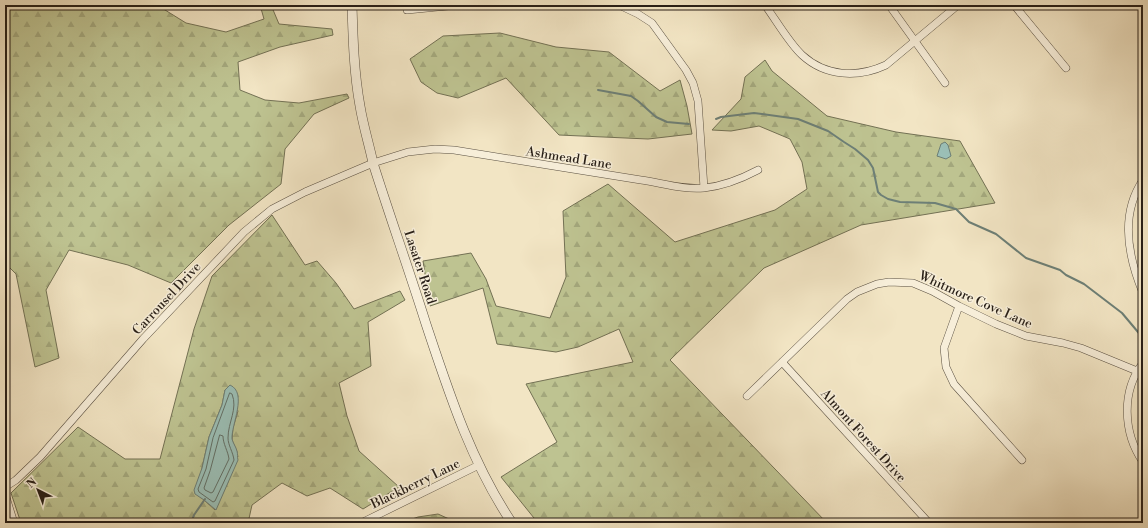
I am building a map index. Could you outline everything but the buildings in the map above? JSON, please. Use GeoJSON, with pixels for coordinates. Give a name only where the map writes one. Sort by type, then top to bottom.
{"type":"FeatureCollection","features":[{"type":"Feature","properties":{"kind":"street","name":"Lasater Road"},"geometry":{"type":"LineString","coordinates":[[352,5],[354,55],[360,106],[374,163],[451,399],[479,465],[512,523]]}},
{"type":"Feature","properties":{"kind":"street"},"geometry":{"type":"LineString","coordinates":[[407,10],[458,5]]}},
{"type":"Feature","properties":{"kind":"street"},"geometry":{"type":"LineString","coordinates":[[619,5],[652,23],[686,70],[693,83],[698,101],[704,188]]}},
{"type":"Feature","properties":{"kind":"street"},"geometry":{"type":"LineString","coordinates":[[765,5],[801,54],[814,64],[830,71],[850,74],[873,71],[886,65],[958,5]]}},
{"type":"Feature","properties":{"kind":"street"},"geometry":{"type":"LineString","coordinates":[[889,5],[945,83]]}},
{"type":"Feature","properties":{"kind":"street"},"geometry":{"type":"LineString","coordinates":[[1014,5],[1066,68]]}},
{"type":"Feature","properties":{"kind":"street","name":"Ashmead Lane"},"geometry":{"type":"LineString","coordinates":[[374,163],[408,152],[435,149],[454,150],[687,188],[704,188],[723,185],[741,179],[758,170]]}},
{"type":"Feature","properties":{"kind":"street","name":"Carrousel Drive"},"geometry":{"type":"LineString","coordinates":[[5,487],[16,480],[40,458],[143,340],[244,232],[272,209],[305,192],[374,163]]}},
{"type":"Feature","properties":{"kind":"street"},"geometry":{"type":"LineString","coordinates":[[1143,180],[1131,207],[1128,231],[1132,261],[1143,293]]}},
{"type":"Feature","properties":{"kind":"street","name":"Whitmore Cove Lane"},"geometry":{"type":"LineString","coordinates":[[747,396],[847,299],[857,292],[877,284],[894,282],[913,283],[932,291],[996,324],[1026,336],[1081,348],[1137,371]]}},
{"type":"Feature","properties":{"kind":"street"},"geometry":{"type":"LineString","coordinates":[[959,306],[944,348],[946,367],[954,384],[1022,460]]}},
{"type":"Feature","properties":{"kind":"street","name":"Almont Forest Drive"},"geometry":{"type":"LineString","coordinates":[[782,362],[929,523]]}},
{"type":"Feature","properties":{"kind":"street"},"geometry":{"type":"LineString","coordinates":[[1143,363],[1137,371],[1127,399],[1129,433],[1143,462]]}},
{"type":"Feature","properties":{"kind":"street","name":"Blackberry Lane"},"geometry":{"type":"LineString","coordinates":[[361,523],[479,465]]}},
{"type":"Feature","properties":{"kind":"street"},"geometry":{"type":"LineString","coordinates":[[5,494],[14,523]]}},
{"type":"Feature","properties":{"kind":"green space"},"geometry":{"type":"Polygon","coordinates":[[[5,5],[157,5],[186,23],[226,32],[264,19],[260,5],[271,5],[279,24],[332,29],[333,35],[280,47],[238,62],[240,90],[265,100],[299,103],[347,94],[349,98],[314,114],[285,149],[281,184],[229,225],[171,283],[128,265],[69,250],[46,290],[59,358],[35,367],[16,274],[5,263],[5,5]]]}},
{"type":"Feature","properties":{"kind":"green space"},"geometry":{"type":"Polygon","coordinates":[[[500,33],[556,47],[609,52],[660,91],[680,80],[692,134],[648,139],[559,135],[506,78],[458,98],[437,93],[421,82],[410,59],[443,36],[500,33]]]}},
{"type":"Feature","properties":{"kind":"green space"},"geometry":{"type":"Polygon","coordinates":[[[765,60],[772,71],[827,116],[896,132],[960,141],[995,203],[861,225],[764,268],[670,360],[827,523],[538,523],[501,477],[557,442],[526,384],[633,362],[619,329],[578,347],[556,352],[497,344],[483,288],[430,306],[423,261],[471,253],[486,279],[496,306],[550,318],[566,277],[563,211],[608,184],[675,242],[775,210],[807,189],[802,162],[790,139],[759,126],[731,131],[712,130],[741,99],[745,77],[765,60]]]}},
{"type":"Feature","properties":{"kind":"green space"},"geometry":{"type":"Polygon","coordinates":[[[272,215],[305,265],[317,261],[336,283],[354,309],[400,291],[405,300],[368,322],[371,366],[339,383],[347,416],[359,451],[399,487],[363,509],[330,488],[307,496],[282,483],[252,505],[248,523],[21,523],[11,493],[78,427],[125,459],[160,459],[194,329],[212,276],[272,215]],[[225,390],[222,405],[209,437],[202,468],[204,500],[215,510],[228,482],[237,452],[232,440],[233,428],[238,411],[225,390]]]}},
{"type":"Feature","properties":{"kind":"green space"},"geometry":{"type":"Polygon","coordinates":[[[438,514],[458,523],[401,523],[418,517],[438,514]]]}},
{"type":"Feature","properties":{"kind":"water"},"geometry":{"type":"Polygon","coordinates":[[[945,142],[948,145],[951,156],[946,159],[937,156],[941,144],[945,142]]]}},
{"type":"Feature","properties":{"kind":"water"},"geometry":{"type":"Polygon","coordinates":[[[230,385],[235,389],[238,395],[232,439],[237,451],[238,460],[216,510],[195,494],[194,490],[202,468],[209,437],[222,405],[225,390],[230,385]]]}},
{"type":"Feature","properties":{"kind":"waterway"},"geometry":{"type":"LineString","coordinates":[[598,90],[631,96],[656,117],[667,122],[689,124]]}},
{"type":"Feature","properties":{"kind":"waterway"},"geometry":{"type":"LineString","coordinates":[[716,119],[754,113],[798,119],[828,131],[855,149],[868,160],[873,168],[878,192],[881,195],[888,199],[900,202],[935,203],[956,209],[969,222],[996,234],[1026,258],[1060,270],[1066,275],[1084,284],[1122,313],[1143,338]]}},
{"type":"Feature","properties":{"kind":"waterway"},"geometry":{"type":"LineString","coordinates":[[191,523],[194,515],[205,499]]}}]}
